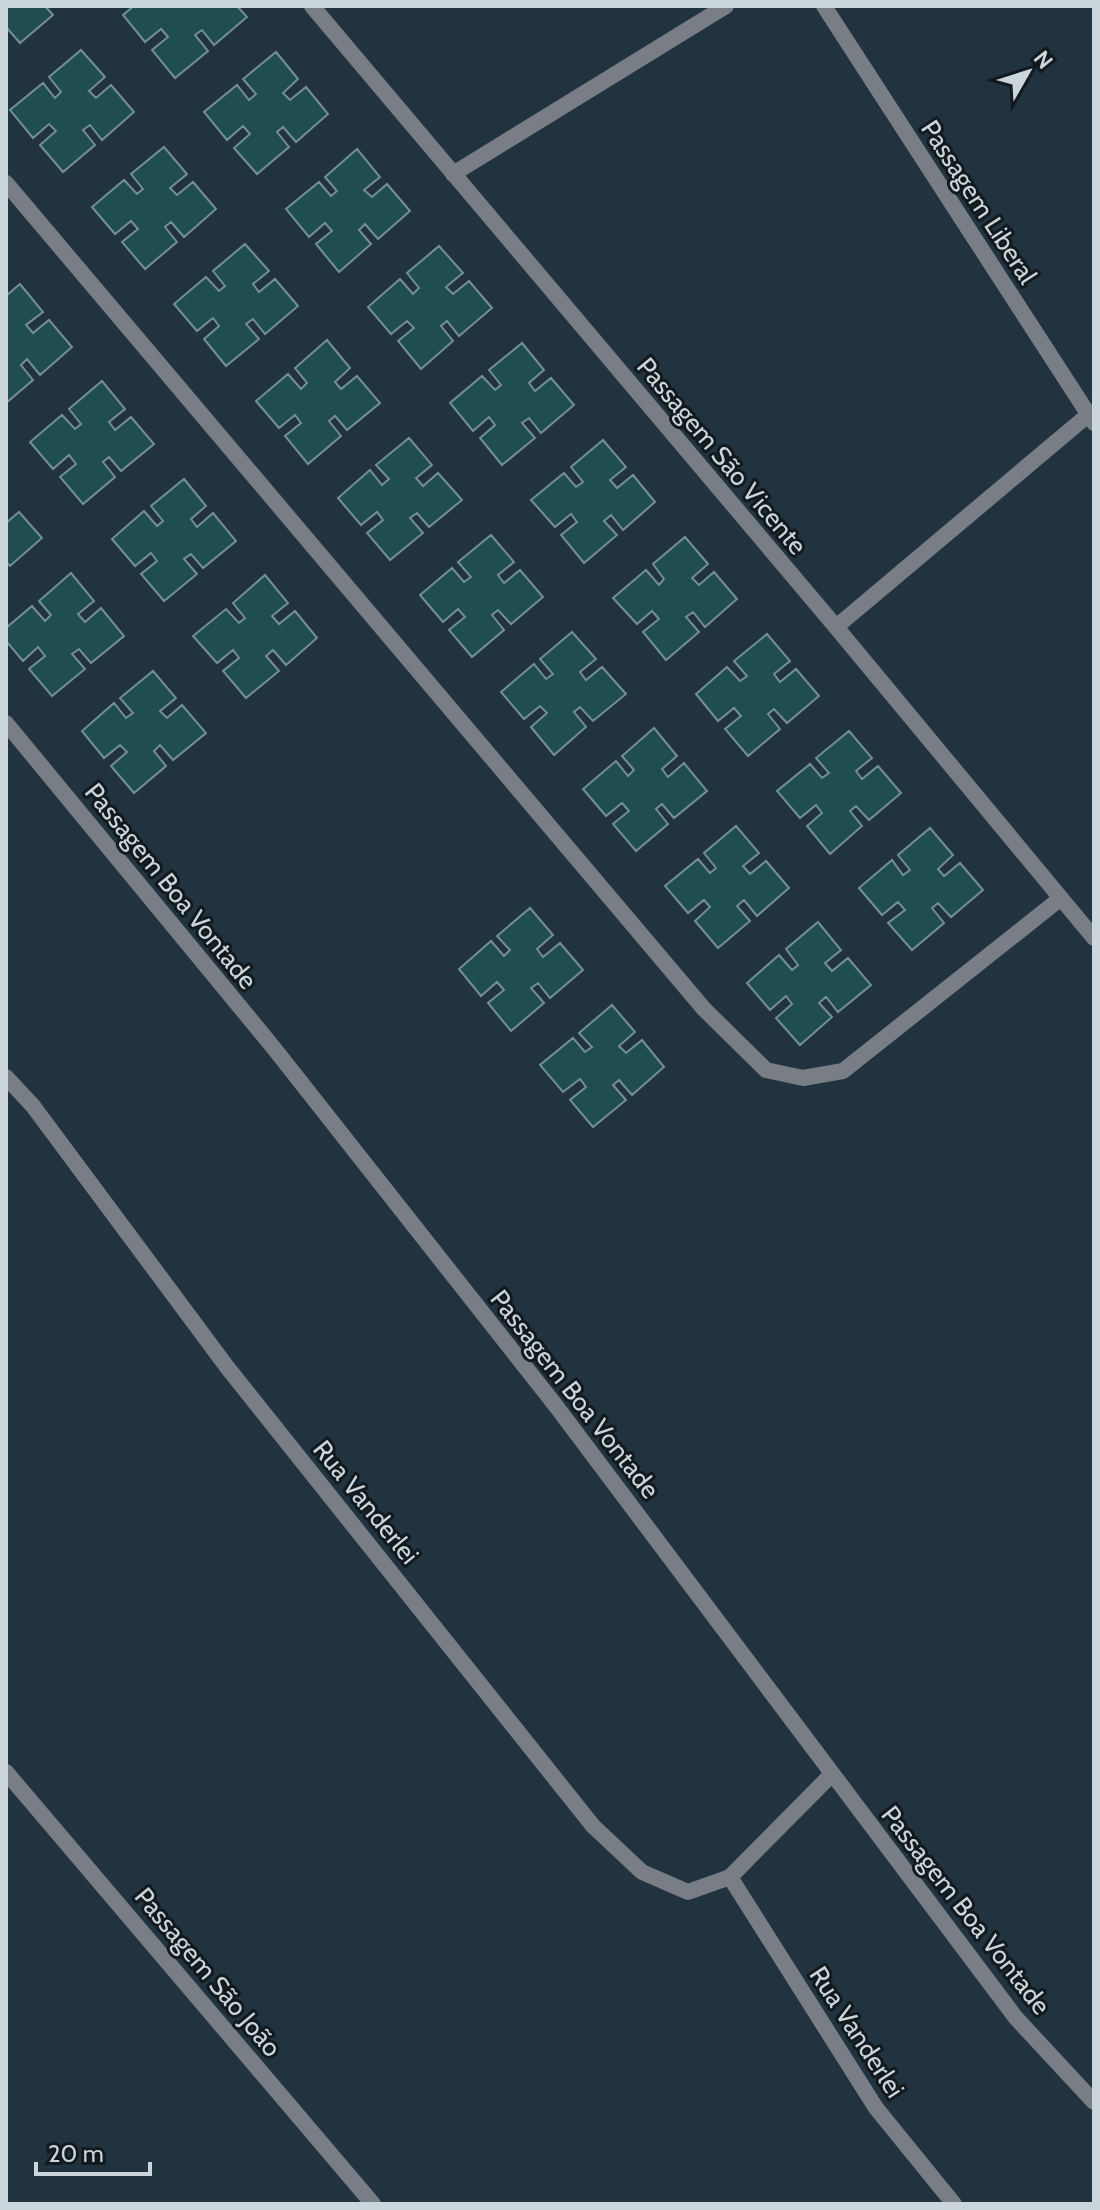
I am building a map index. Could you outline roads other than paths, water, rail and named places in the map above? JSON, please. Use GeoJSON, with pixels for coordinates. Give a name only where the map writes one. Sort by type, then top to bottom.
{"type":"FeatureCollection","features":[{"type":"Feature","properties":{"kind":"street","name":"Passagem São Vicente"},"geometry":{"type":"LineString","coordinates":[[312,6],[1094,938]]}},
{"type":"Feature","properties":{"kind":"street"},"geometry":{"type":"LineString","coordinates":[[453,174],[726,6]]}},
{"type":"Feature","properties":{"kind":"street","name":"Passagem Liberal"},"geometry":{"type":"LineString","coordinates":[[824,6],[1091,419]]}},
{"type":"Feature","properties":{"kind":"street"},"geometry":{"type":"LineString","coordinates":[[6,183],[704,1009],[766,1070],[803,1078],[843,1071],[1061,898]]}},
{"type":"Feature","properties":{"kind":"street"},"geometry":{"type":"LineString","coordinates":[[836,627],[1091,419]]}},
{"type":"Feature","properties":{"kind":"street","name":"Passagem Boa Vontade"},"geometry":{"type":"LineString","coordinates":[[6,723],[273,1047],[546,1394],[1016,2018],[1094,2102]]}},
{"type":"Feature","properties":{"kind":"street","name":"Rua Vanderlei"},"geometry":{"type":"LineString","coordinates":[[6,1077],[33,1106],[227,1367],[593,1826],[642,1872],[688,1892],[730,1877],[832,1774]]}},
{"type":"Feature","properties":{"kind":"street","name":"Passagem São João"},"geometry":{"type":"LineString","coordinates":[[6,1772],[373,2204]]}},
{"type":"Feature","properties":{"kind":"street","name":"Rua Vanderlei"},"geometry":{"type":"LineString","coordinates":[[730,1877],[876,2108],[954,2204]]}}]}
